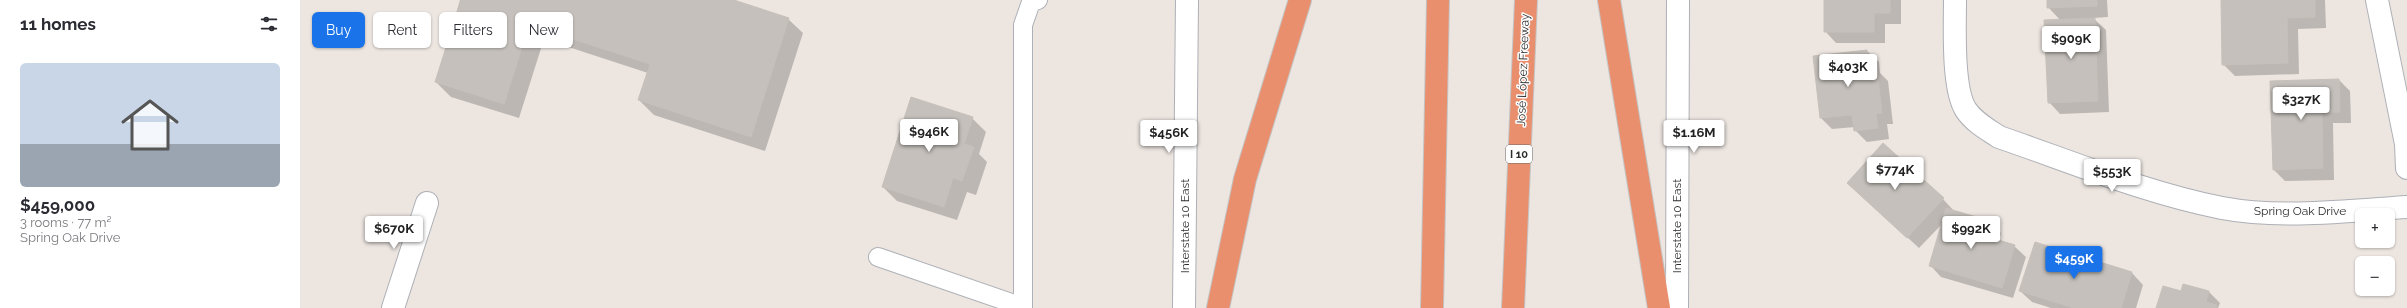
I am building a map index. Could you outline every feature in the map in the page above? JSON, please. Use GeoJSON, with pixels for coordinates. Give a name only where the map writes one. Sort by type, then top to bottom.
{"type":"FeatureCollection","features":[{"type":"Feature","properties":{"kind":"highway"},"geometry":{"type":"LineString","coordinates":[[1218,308],[1245,179],[1300,0]]}},
{"type":"Feature","properties":{"kind":"highway"},"geometry":{"type":"LineString","coordinates":[[1432,308],[1438,0]]}},
{"type":"Feature","properties":{"kind":"highway","name":"José López Freeway"},"geometry":{"type":"LineString","coordinates":[[1513,308],[1526,0]]}},
{"type":"Feature","properties":{"kind":"highway"},"geometry":{"type":"LineString","coordinates":[[1609,0],[1659,308]]}},
{"type":"Feature","properties":{"kind":"street","name":"Interstate 10 East"},"geometry":{"type":"LineString","coordinates":[[1184,308],[1187,0]]}},
{"type":"Feature","properties":{"kind":"street","name":"Interstate 10 East"},"geometry":{"type":"LineString","coordinates":[[1677,308],[1678,0]]}},
{"type":"Feature","properties":{"kind":"street","name":"Spring Oak Drive"},"geometry":{"type":"LineString","coordinates":[[1954,0],[1955,51],[1958,83],[1965,109],[1980,126],[1999,137],[2163,193],[2223,208],[2266,213],[2407,208]]}},
{"type":"Feature","properties":{"kind":"street"},"geometry":{"type":"LineString","coordinates":[[2377,0],[2406,144],[2407,168]]}},
{"type":"Feature","properties":{"kind":"street"},"geometry":{"type":"LineString","coordinates":[[393,308],[427,203]]}},
{"type":"Feature","properties":{"kind":"lane"},"geometry":{"type":"LineString","coordinates":[[878,257],[1023,307],[1023,25],[1032,2],[1038,0]]}},
{"type":"Feature","properties":{"kind":"building"},"geometry":{"type":"Polygon","coordinates":[[[461,0],[734,0],[789,18],[751,137],[638,100],[650,64],[573,39],[573,12],[515,12],[515,48],[522,48],[504,104],[435,82],[446,48],[507,48],[507,12],[457,12],[461,0]]]}},
{"type":"Feature","properties":{"kind":"building"},"geometry":{"type":"Polygon","coordinates":[[[1824,0],[1890,0],[1890,13],[1874,13],[1874,32],[1824,32],[1824,0]]]}},
{"type":"Feature","properties":{"kind":"building"},"geometry":{"type":"Polygon","coordinates":[[[2047,0],[2097,0],[2097,6],[2047,8],[2047,0]]]}},
{"type":"Feature","properties":{"kind":"building"},"geometry":{"type":"Polygon","coordinates":[[[2221,0],[2315,0],[2315,17],[2287,18],[2288,63],[2222,65],[2221,0]]]}},
{"type":"Feature","properties":{"kind":"building"},"geometry":{"type":"Polygon","coordinates":[[[2095,18],[2098,101],[2048,103],[2044,20],[2095,18]]]}},
{"type":"Feature","properties":{"kind":"building"},"geometry":{"type":"Polygon","coordinates":[[[1867,50],[1870,70],[1877,69],[1882,113],[1876,113],[1878,128],[1854,131],[1852,115],[1820,118],[1813,56],[1867,50]]]}},
{"type":"Feature","properties":{"kind":"building"},"geometry":{"type":"Polygon","coordinates":[[[2339,79],[2340,112],[2322,112],[2323,168],[2273,170],[2270,81],[2339,79]]]}},
{"type":"Feature","properties":{"kind":"building"},"geometry":{"type":"Polygon","coordinates":[[[911,97],[973,117],[964,144],[974,147],[962,181],[953,178],[944,207],[882,187],[911,97]]]}},
{"type":"Feature","properties":{"kind":"building"},"geometry":{"type":"Polygon","coordinates":[[[1883,143],[1944,198],[1907,238],[1847,183],[1883,143]]]}},
{"type":"Feature","properties":{"kind":"building"},"geometry":{"type":"Polygon","coordinates":[[[1946,208],[1990,221],[1985,236],[2015,245],[2002,288],[1929,266],[1946,208]]]}},
{"type":"Feature","properties":{"kind":"building"},"geometry":{"type":"Polygon","coordinates":[[[2035,242],[2132,272],[2121,308],[2074,308],[2019,291],[2035,242]]]}},
{"type":"Feature","properties":{"kind":"building"},"geometry":{"type":"Polygon","coordinates":[[[2183,284],[2209,291],[2206,302],[2217,305],[2216,308],[2156,308],[2163,286],[2181,291],[2183,284]]]}}]}
